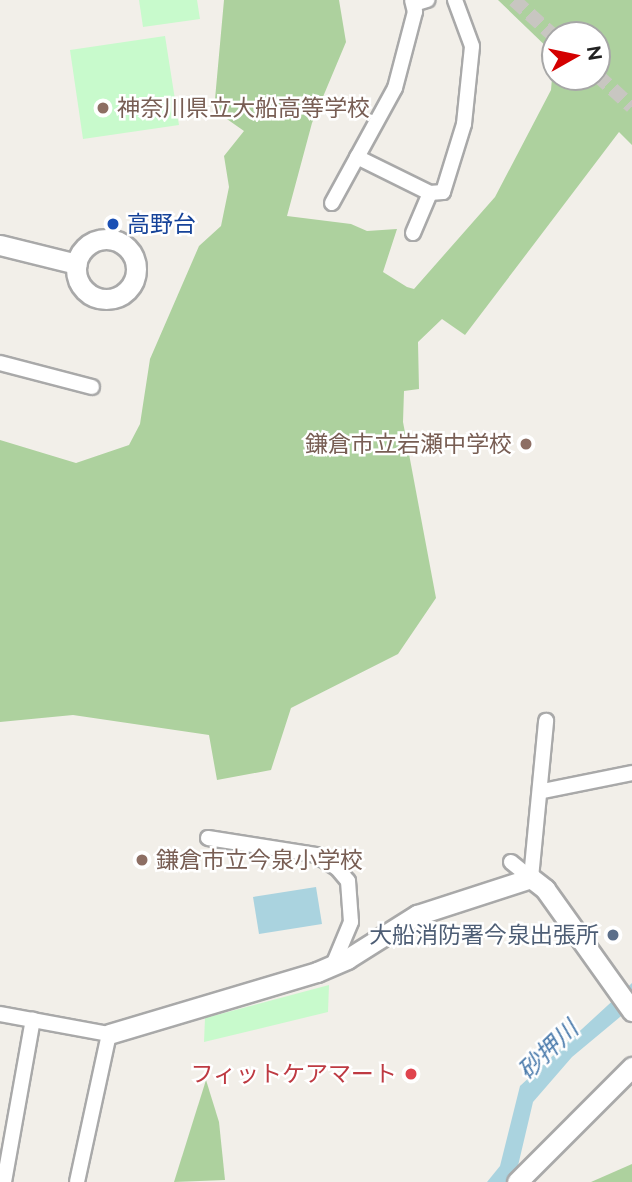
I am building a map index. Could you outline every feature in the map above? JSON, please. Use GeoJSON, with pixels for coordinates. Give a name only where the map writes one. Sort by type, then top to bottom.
{"type":"FeatureCollection","features":[{"type":"Feature","properties":{"kind":"street"},"geometry":{"type":"LineString","coordinates":[[357,157],[430,193],[443,192],[464,124],[472,46],[455,0]]}},
{"type":"Feature","properties":{"kind":"street"},"geometry":{"type":"LineString","coordinates":[[332,203],[395,88],[418,1]]}},
{"type":"Feature","properties":{"kind":"street"},"geometry":{"type":"LineString","coordinates":[[413,233],[430,193]]}},
{"type":"Feature","properties":{"kind":"street"},"geometry":{"type":"LineString","coordinates":[[0,245],[77,264]]}},
{"type":"Feature","properties":{"kind":"street"},"geometry":{"type":"LineString","coordinates":[[0,363],[92,387]]}},
{"type":"Feature","properties":{"kind":"street"},"geometry":{"type":"LineString","coordinates":[[531,878],[543,791],[546,721]]}},
{"type":"Feature","properties":{"kind":"street"},"geometry":{"type":"LineString","coordinates":[[543,791],[632,773]]}},
{"type":"Feature","properties":{"kind":"street"},"geometry":{"type":"LineString","coordinates":[[208,838],[316,855],[337,868],[348,881],[351,922],[333,965]]}},
{"type":"Feature","properties":{"kind":"street"},"geometry":{"type":"LineString","coordinates":[[511,862],[545,889],[632,1010]]}},
{"type":"Feature","properties":{"kind":"street"},"geometry":{"type":"LineString","coordinates":[[0,1014],[109,1034],[333,965],[417,915],[531,878]]}},
{"type":"Feature","properties":{"kind":"street"},"geometry":{"type":"LineString","coordinates":[[4,1182],[33,1020]]}},
{"type":"Feature","properties":{"kind":"street"},"geometry":{"type":"LineString","coordinates":[[77,1182],[109,1034]]}},
{"type":"Feature","properties":{"kind":"street"},"geometry":{"type":"LineString","coordinates":[[517,1182],[632,1067]]}},
{"type":"Feature","properties":{"kind":"green space"},"geometry":{"type":"Polygon","coordinates":[[[139,0],[197,0],[200,19],[143,27],[139,0]]]}},
{"type":"Feature","properties":{"kind":"green space"},"geometry":{"type":"Polygon","coordinates":[[[224,0],[339,0],[346,42],[312,123],[287,216],[351,224],[367,231],[397,229],[383,272],[414,289],[495,197],[550,91],[611,91],[611,21],[541,21],[541,41],[498,0],[632,0],[632,145],[619,132],[465,335],[442,319],[418,342],[419,389],[404,391],[403,422],[436,598],[398,654],[291,708],[271,770],[217,780],[209,735],[73,715],[0,722],[0,440],[76,463],[129,445],[140,424],[150,359],[199,246],[221,226],[229,187],[224,156],[244,131],[214,110],[224,0]]]}},
{"type":"Feature","properties":{"kind":"green space"},"geometry":{"type":"Polygon","coordinates":[[[165,36],[179,125],[83,139],[70,50],[165,36]]]}},
{"type":"Feature","properties":{"kind":"green space"},"geometry":{"type":"Polygon","coordinates":[[[329,985],[328,1012],[204,1042],[205,1018],[329,985]]]}},
{"type":"Feature","properties":{"kind":"green space"},"geometry":{"type":"Polygon","coordinates":[[[206,1080],[219,1122],[225,1180],[174,1182],[206,1080]]]}},
{"type":"Feature","properties":{"kind":"green space"},"geometry":{"type":"Polygon","coordinates":[[[632,1164],[632,1182],[591,1182],[632,1164]]]}},
{"type":"Feature","properties":{"kind":"water"},"geometry":{"type":"Polygon","coordinates":[[[316,887],[322,924],[259,934],[253,897],[316,887]]]}},
{"type":"Feature","properties":{"kind":"water","name":"砂押川"},"geometry":{"type":"Polygon","coordinates":[[[632,983],[632,1007],[572,1057],[533,1102],[517,1170],[506,1182],[487,1182],[500,1166],[520,1086],[632,983]]]}},
{"type":"Feature","properties":{"kind":"tunnel"},"geometry":{"type":"LineString","coordinates":[[514,0],[541,24]]}},
{"type":"Feature","properties":{"kind":"tunnel"},"geometry":{"type":"LineString","coordinates":[[611,88],[632,107]]}},
{"type":"Feature","properties":{"kind":"place","name":"神奈川県立大船高等学校"},"geometry":{"type":"Point","coordinates":[103,108]}},
{"type":"Feature","properties":{"kind":"place","name":"高野台"},"geometry":{"type":"Point","coordinates":[113,224]}},
{"type":"Feature","properties":{"kind":"place","name":"鎌倉市立岩瀬中学校"},"geometry":{"type":"Point","coordinates":[526,444]}},
{"type":"Feature","properties":{"kind":"place","name":"鎌倉市立今泉小学校"},"geometry":{"type":"Point","coordinates":[142,860]}},
{"type":"Feature","properties":{"kind":"place","name":"大船消防署今泉出張所"},"geometry":{"type":"Point","coordinates":[613,935]}},
{"type":"Feature","properties":{"kind":"place","name":"フィットケアマート"},"geometry":{"type":"Point","coordinates":[411,1074]}}]}
